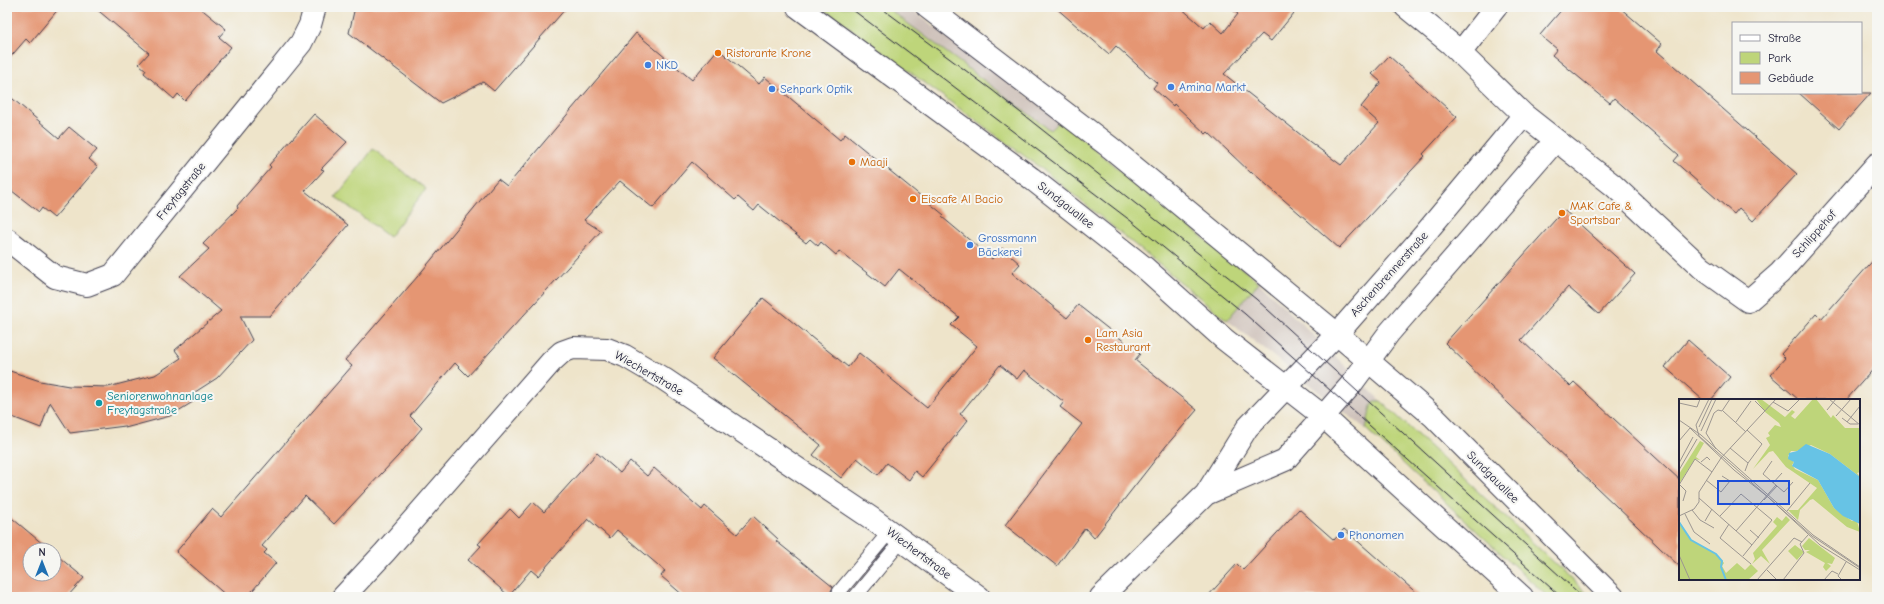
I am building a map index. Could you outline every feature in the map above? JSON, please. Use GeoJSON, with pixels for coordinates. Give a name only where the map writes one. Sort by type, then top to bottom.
{"type":"FeatureCollection","features":[{"type":"Feature","properties":{"kind":"street","name":"Freytagstraße"},"geometry":{"type":"LineString","coordinates":[[7,239],[55,278],[86,285],[113,275],[301,43],[310,24],[315,7]]}},
{"type":"Feature","properties":{"kind":"street","name":"Sundgauallee"},"geometry":{"type":"LineString","coordinates":[[798,7],[1037,182],[1145,268],[1224,339],[1324,417],[1522,597]]}},
{"type":"Feature","properties":{"kind":"street","name":"Sundgauallee"},"geometry":{"type":"LineString","coordinates":[[927,7],[1111,148],[1337,334],[1434,417],[1613,597]]}},
{"type":"Feature","properties":{"kind":"street"},"geometry":{"type":"LineString","coordinates":[[1101,597],[1206,494],[1285,460],[1350,386],[1389,333],[1556,140],[1524,115],[1460,53],[1406,7]]}},
{"type":"Feature","properties":{"kind":"street"},"geometry":{"type":"LineString","coordinates":[[1460,53],[1496,7]]}},
{"type":"Feature","properties":{"kind":"street","name":"Aschenbrennerstraße"},"geometry":{"type":"LineString","coordinates":[[1206,494],[1247,428],[1337,334],[1423,236],[1524,115]]}},
{"type":"Feature","properties":{"kind":"street","name":"Schlippehof"},"geometry":{"type":"LineString","coordinates":[[1556,140],[1613,185],[1702,268],[1748,301],[1780,273],[1877,164]]}},
{"type":"Feature","properties":{"kind":"street","name":"Wiechertstraße"},"geometry":{"type":"LineString","coordinates":[[343,597],[385,552],[551,362],[562,352],[573,348],[607,349],[625,356],[664,380],[896,535],[968,594]]}},
{"type":"Feature","properties":{"kind":"lane"},"geometry":{"type":"LineString","coordinates":[[839,592],[896,535]]}},
{"type":"Feature","properties":{"kind":"lane"},"geometry":{"type":"LineString","coordinates":[[855,597],[896,535]]}},
{"type":"Feature","properties":{"kind":"shaded area"},"geometry":{"type":"Polygon","coordinates":[[[821,7],[908,7],[1060,120],[1138,186],[1259,282],[1381,401],[1591,597],[1548,597],[1366,429],[1227,320],[1042,169],[821,7]]]}},
{"type":"Feature","properties":{"kind":"green space"},"geometry":{"type":"Polygon","coordinates":[[[821,7],[886,7],[1050,130],[1060,120],[1138,186],[1259,282],[1227,320],[1042,169],[821,7]]]}},
{"type":"Feature","properties":{"kind":"green space"},"geometry":{"type":"Polygon","coordinates":[[[373,149],[426,189],[389,237],[336,197],[373,149]]]}},
{"type":"Feature","properties":{"kind":"green space"},"geometry":{"type":"Polygon","coordinates":[[[1374,401],[1381,401],[1591,597],[1548,597],[1366,429],[1371,406],[1374,401]]]}},
{"type":"Feature","properties":{"kind":"building"},"geometry":{"type":"Polygon","coordinates":[[[7,7],[60,7],[30,43],[26,39],[7,61],[7,7]]]}},
{"type":"Feature","properties":{"kind":"building"},"geometry":{"type":"Polygon","coordinates":[[[94,7],[199,7],[226,29],[219,37],[231,47],[185,101],[178,94],[174,99],[144,73],[146,70],[139,64],[149,53],[94,7]]]}},
{"type":"Feature","properties":{"kind":"building"},"geometry":{"type":"Polygon","coordinates":[[[355,7],[567,7],[494,91],[483,82],[441,103],[349,33],[355,7]]]}},
{"type":"Feature","properties":{"kind":"building"},"geometry":{"type":"Polygon","coordinates":[[[1055,7],[1180,7],[1204,28],[1210,21],[1223,33],[1238,14],[1229,7],[1299,7],[1271,41],[1262,34],[1224,74],[1341,165],[1379,123],[1361,107],[1381,82],[1372,74],[1389,56],[1457,117],[1423,154],[1425,156],[1339,248],[1252,172],[1251,173],[1208,132],[1206,134],[1174,104],[1173,106],[1153,88],[1157,83],[1116,46],[1109,54],[1055,7]]]}},
{"type":"Feature","properties":{"kind":"building"},"geometry":{"type":"Polygon","coordinates":[[[1564,7],[1619,7],[1662,44],[1657,51],[1797,174],[1753,221],[1739,208],[1734,214],[1674,161],[1679,155],[1614,98],[1610,103],[1552,55],[1557,49],[1540,35],[1564,7]]]}},
{"type":"Feature","properties":{"kind":"building"},"geometry":{"type":"Polygon","coordinates":[[[636,33],[692,80],[718,49],[759,84],[765,77],[840,140],[845,134],[944,215],[942,217],[992,259],[1002,248],[1020,264],[1012,273],[1067,318],[1078,305],[1140,354],[1135,360],[1197,410],[1166,446],[1094,538],[1085,528],[1057,566],[1005,525],[1082,424],[1060,407],[1064,402],[1024,370],[1017,379],[1000,365],[960,414],[968,420],[922,477],[915,471],[909,480],[887,463],[878,475],[857,458],[841,478],[813,455],[821,445],[713,358],[763,298],[848,367],[859,353],[927,408],[977,346],[951,325],[959,317],[899,269],[885,287],[839,251],[836,255],[821,242],[818,246],[810,239],[806,243],[759,205],[754,211],[738,197],[735,200],[692,162],[653,208],[620,181],[584,220],[601,231],[468,376],[455,363],[410,416],[422,428],[398,456],[334,524],[305,496],[262,546],[267,550],[264,553],[276,563],[247,597],[228,597],[176,552],[212,509],[221,517],[352,366],[345,360],[418,276],[498,179],[507,186],[636,33]]]}},
{"type":"Feature","properties":{"kind":"building"},"geometry":{"type":"Polygon","coordinates":[[[1871,93],[1839,129],[1800,94],[1871,93]]]}},
{"type":"Feature","properties":{"kind":"building"},"geometry":{"type":"Polygon","coordinates":[[[7,94],[59,138],[69,127],[97,150],[89,159],[98,167],[54,218],[42,208],[39,212],[7,187],[7,94]]]}},
{"type":"Feature","properties":{"kind":"building"},"geometry":{"type":"Polygon","coordinates":[[[314,114],[347,142],[321,169],[324,170],[305,191],[348,225],[270,316],[240,316],[252,340],[217,378],[192,394],[196,400],[170,416],[125,428],[125,426],[70,433],[50,402],[41,428],[7,415],[7,370],[40,381],[69,386],[108,387],[155,375],[181,358],[175,350],[221,311],[180,276],[209,249],[203,244],[238,208],[237,206],[271,167],[269,165],[314,114]]]}},
{"type":"Feature","properties":{"kind":"building"},"geometry":{"type":"Polygon","coordinates":[[[1564,210],[1635,274],[1599,314],[1568,287],[1521,340],[1570,386],[1574,382],[1679,479],[1679,566],[1445,343],[1564,210]]]}},
{"type":"Feature","properties":{"kind":"building"},"geometry":{"type":"Polygon","coordinates":[[[1877,256],[1877,365],[1847,399],[1798,399],[1770,375],[1785,358],[1781,354],[1816,314],[1821,319],[1877,256]]]}},
{"type":"Feature","properties":{"kind":"building"},"geometry":{"type":"Polygon","coordinates":[[[1688,340],[1730,377],[1712,399],[1702,399],[1665,367],[1688,340]]]}},
{"type":"Feature","properties":{"kind":"building"},"geometry":{"type":"Polygon","coordinates":[[[597,453],[620,473],[630,461],[647,476],[654,468],[702,510],[705,506],[737,534],[753,516],[778,539],[776,541],[833,587],[831,591],[833,597],[685,597],[661,576],[665,571],[617,530],[610,538],[588,519],[538,576],[531,570],[509,596],[468,560],[481,546],[478,544],[510,509],[519,518],[533,502],[544,512],[597,453]]]}},
{"type":"Feature","properties":{"kind":"building"},"geometry":{"type":"Polygon","coordinates":[[[1299,509],[1334,540],[1344,529],[1421,597],[1207,597],[1237,564],[1243,570],[1299,509]]]}},
{"type":"Feature","properties":{"kind":"building"},"geometry":{"type":"Polygon","coordinates":[[[7,514],[40,542],[22,542],[22,582],[62,582],[62,560],[84,578],[67,597],[7,597],[7,514]]]}},
{"type":"Feature","properties":{"kind":"tram line"},"geometry":{"type":"LineString","coordinates":[[849,7],[1131,221],[1245,314],[1561,597]]}},
{"type":"Feature","properties":{"kind":"tram line"},"geometry":{"type":"LineString","coordinates":[[880,7],[992,90],[1256,299],[1583,597]]}},
{"type":"Feature","properties":{"kind":"place","name":"Ristorante Krone"},"geometry":{"type":"Point","coordinates":[718,53]}},
{"type":"Feature","properties":{"kind":"place","name":"NKD"},"geometry":{"type":"Point","coordinates":[648,65]}},
{"type":"Feature","properties":{"kind":"place","name":"Amina Markt"},"geometry":{"type":"Point","coordinates":[1171,87]}},
{"type":"Feature","properties":{"kind":"place","name":"Sehpark Optik"},"geometry":{"type":"Point","coordinates":[772,89]}},
{"type":"Feature","properties":{"kind":"place","name":"Maaji"},"geometry":{"type":"Point","coordinates":[852,162]}},
{"type":"Feature","properties":{"kind":"place","name":"Eiscafe Al Bacio"},"geometry":{"type":"Point","coordinates":[913,199]}},
{"type":"Feature","properties":{"kind":"place","name":"MAK Cafe & Sportsbar"},"geometry":{"type":"Point","coordinates":[1562,213]}},
{"type":"Feature","properties":{"kind":"place","name":"Grossmann Bäckerei"},"geometry":{"type":"Point","coordinates":[970,245]}},
{"type":"Feature","properties":{"kind":"place","name":"Lam Asia Restaurant"},"geometry":{"type":"Point","coordinates":[1088,340]}},
{"type":"Feature","properties":{"kind":"place","name":"Seniorenwohnanlage Freytagstraße"},"geometry":{"type":"Point","coordinates":[99,403]}},
{"type":"Feature","properties":{"kind":"place","name":"Phonomen"},"geometry":{"type":"Point","coordinates":[1341,535]}}]}
